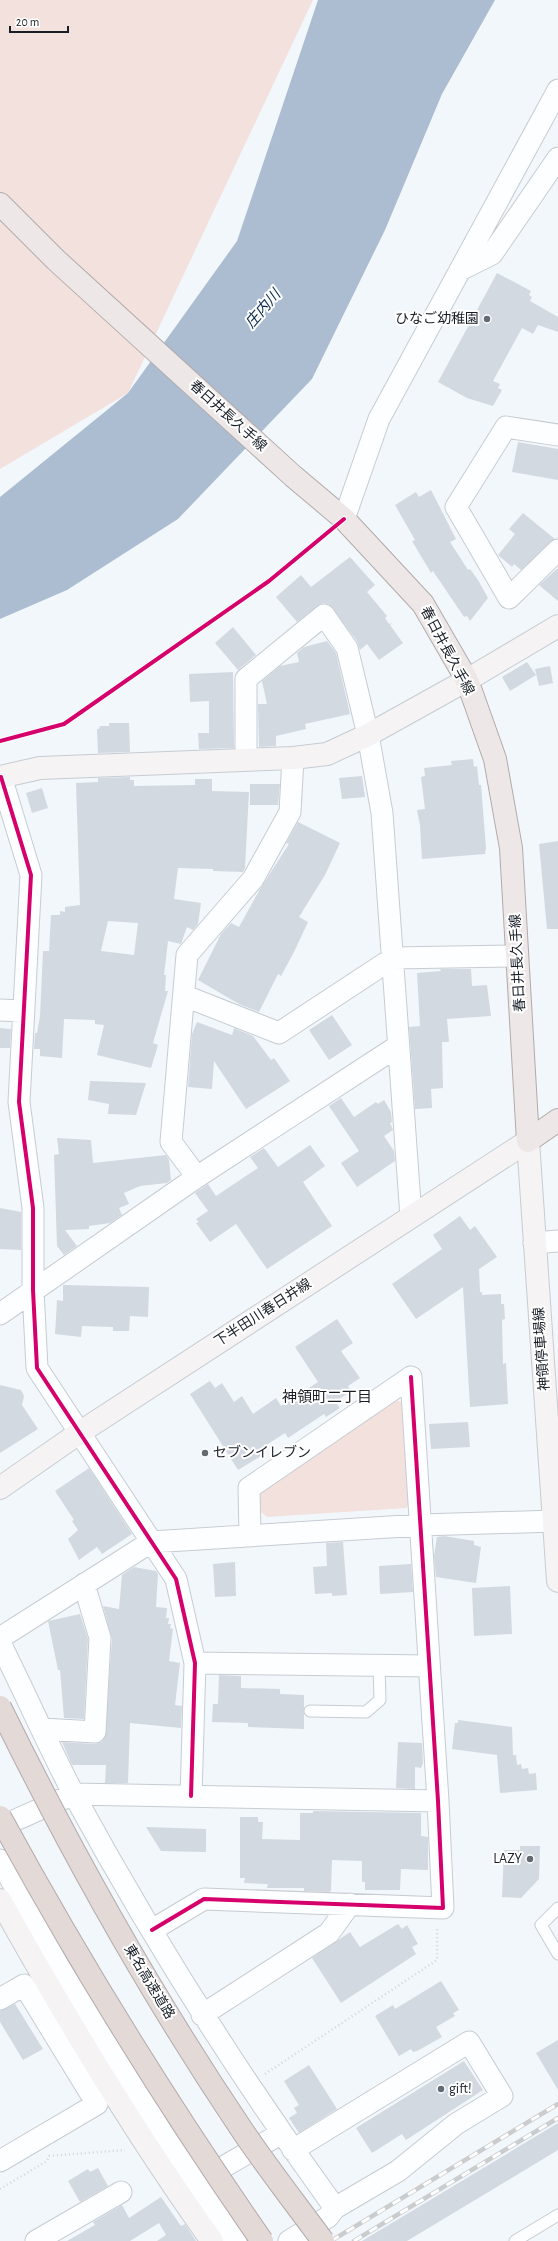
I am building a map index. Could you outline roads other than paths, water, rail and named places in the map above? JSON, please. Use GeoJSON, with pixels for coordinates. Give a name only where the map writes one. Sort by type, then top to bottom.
{"type":"FeatureCollection","features":[{"type":"Feature","properties":{"kind":"highway","name":"東名高速道路"},"geometry":{"type":"LineString","coordinates":[[0,1707],[94,1888],[158,1999],[240,2128],[323,2241]]}},
{"type":"Feature","properties":{"kind":"highway"},"geometry":{"type":"LineString","coordinates":[[0,1818],[48,1907],[119,2026],[199,2150],[262,2241]]}},
{"type":"Feature","properties":{"kind":"main road","name":"春日井長久手線"},"geometry":{"type":"LineString","coordinates":[[0,204],[56,260],[293,476],[344,519],[423,604],[466,680],[495,759],[511,848],[528,1141]]}},
{"type":"Feature","properties":{"kind":"main road"},"geometry":{"type":"LineString","coordinates":[[0,777],[40,768],[246,758],[293,758],[327,754],[368,735],[558,626]]}},
{"type":"Feature","properties":{"kind":"main road"},"geometry":{"type":"LineString","coordinates":[[528,1141],[558,1120]]}},
{"type":"Feature","properties":{"kind":"main road","name":"下半田川春日井線"},"geometry":{"type":"LineString","coordinates":[[0,1488],[79,1433],[528,1141]]}},
{"type":"Feature","properties":{"kind":"main road","name":"神領停車場線"},"geometry":{"type":"LineString","coordinates":[[528,1141],[534,1242],[556,1521],[558,1581]]}},
{"type":"Feature","properties":{"kind":"main road"},"geometry":{"type":"LineString","coordinates":[[0,1900],[90,2055],[169,2181],[212,2241]]}},
{"type":"Feature","properties":{"kind":"street"},"geometry":{"type":"LineString","coordinates":[[344,519],[379,419],[558,90]]}},
{"type":"Feature","properties":{"kind":"street"},"geometry":{"type":"LineString","coordinates":[[460,270],[492,254],[558,158]]}},
{"type":"Feature","properties":{"kind":"street"},"geometry":{"type":"LineString","coordinates":[[558,435],[506,426],[456,507],[509,598],[558,550]]}},
{"type":"Feature","properties":{"kind":"street"},"geometry":{"type":"LineString","coordinates":[[246,758],[246,679],[324,615],[347,648],[368,735],[382,813],[411,1217]]}},
{"type":"Feature","properties":{"kind":"street"},"geometry":{"type":"LineString","coordinates":[[197,1177],[171,1142],[185,996],[187,955],[254,879],[290,812],[293,758]]}},
{"type":"Feature","properties":{"kind":"street"},"geometry":{"type":"LineString","coordinates":[[0,777],[31,876],[22,1011],[19,1102],[34,1208],[33,1290],[37,1368],[176,1579],[195,1663],[191,1796]]}},
{"type":"Feature","properties":{"kind":"street"},"geometry":{"type":"LineString","coordinates":[[185,996],[279,1033],[393,958],[517,956]]}},
{"type":"Feature","properties":{"kind":"street"},"geometry":{"type":"LineString","coordinates":[[0,1010],[22,1011]]}},
{"type":"Feature","properties":{"kind":"street"},"geometry":{"type":"LineString","coordinates":[[0,1314],[197,1177],[398,1046]]}},
{"type":"Feature","properties":{"kind":"street"},"geometry":{"type":"LineString","coordinates":[[534,1242],[558,1241]]}},
{"type":"Feature","properties":{"kind":"street"},"geometry":{"type":"LineString","coordinates":[[152,1930],[204,1899],[443,1908],[438,1801],[411,1377],[250,1488],[250,1535]]}},
{"type":"Feature","properties":{"kind":"street"},"geometry":{"type":"LineString","coordinates":[[0,1638],[151,1542],[421,1525],[556,1521]]}},
{"type":"Feature","properties":{"kind":"street"},"geometry":{"type":"LineString","coordinates":[[42,1729],[95,1732],[100,1638],[84,1584]]}},
{"type":"Feature","properties":{"kind":"street"},"geometry":{"type":"LineString","coordinates":[[0,1643],[74,1794],[202,2015],[287,2142],[335,2208]]}},
{"type":"Feature","properties":{"kind":"street"},"geometry":{"type":"LineString","coordinates":[[195,1663],[429,1666]]}},
{"type":"Feature","properties":{"kind":"street"},"geometry":{"type":"LineString","coordinates":[[0,1827],[74,1794],[438,1801]]}},
{"type":"Feature","properties":{"kind":"street"},"geometry":{"type":"LineString","coordinates":[[0,1860],[59,1967],[165,2137],[236,2241]]}},
{"type":"Feature","properties":{"kind":"street"},"geometry":{"type":"LineString","coordinates":[[202,2015],[329,1933],[350,1904]]}},
{"type":"Feature","properties":{"kind":"street"},"geometry":{"type":"LineString","coordinates":[[0,1999],[24,1985],[97,2104],[0,2161]]}},
{"type":"Feature","properties":{"kind":"street"},"geometry":{"type":"LineString","coordinates":[[196,2182],[287,2142],[469,2042],[502,2096],[456,2124],[398,2171],[335,2208],[328,2217],[289,2241]]}},
{"type":"Feature","properties":{"kind":"street"},"geometry":{"type":"LineString","coordinates":[[36,2241],[55,2235],[122,2192]]}},
{"type":"Feature","properties":{"kind":"lane"},"geometry":{"type":"LineString","coordinates":[[310,1711],[366,1712],[380,1700],[379,1666]]}},
{"type":"Feature","properties":{"kind":"lane"},"geometry":{"type":"LineString","coordinates":[[558,1908],[541,1924],[558,1954]]}},
{"type":"Feature","properties":{"kind":"lane"},"geometry":{"type":"LineString","coordinates":[[515,2241],[558,2215]]}},
{"type":"Feature","properties":{"kind":"water","name":"庄内川"},"geometry":{"type":"Polygon","coordinates":[[[318,0],[495,0],[442,94],[385,230],[312,379],[178,519],[67,590],[0,619],[0,497],[128,393],[237,241],[318,0]]]}},
{"type":"Feature","properties":{"kind":"railway"},"geometry":{"type":"LineString","coordinates":[[331,2241],[558,2104]]}},
{"type":"Feature","properties":{"kind":"railway"},"geometry":{"type":"LineString","coordinates":[[354,2241],[558,2118]]}},
{"type":"Feature","properties":{"kind":"place","name":"ひなご幼稚園"},"geometry":{"type":"Point","coordinates":[487,319]}},
{"type":"Feature","properties":{"kind":"place","name":"セブンイレブン"},"geometry":{"type":"Point","coordinates":[205,1453]}},
{"type":"Feature","properties":{"kind":"place","name":"LAZY"},"geometry":{"type":"Point","coordinates":[530,1859]}},
{"type":"Feature","properties":{"kind":"place","name":"gift!"},"geometry":{"type":"Point","coordinates":[441,2089]}},
{"type":"Feature","properties":{"kind":"district","name":"神領町二丁目"},"geometry":{"type":"Point","coordinates":[327,1397]}}]}
